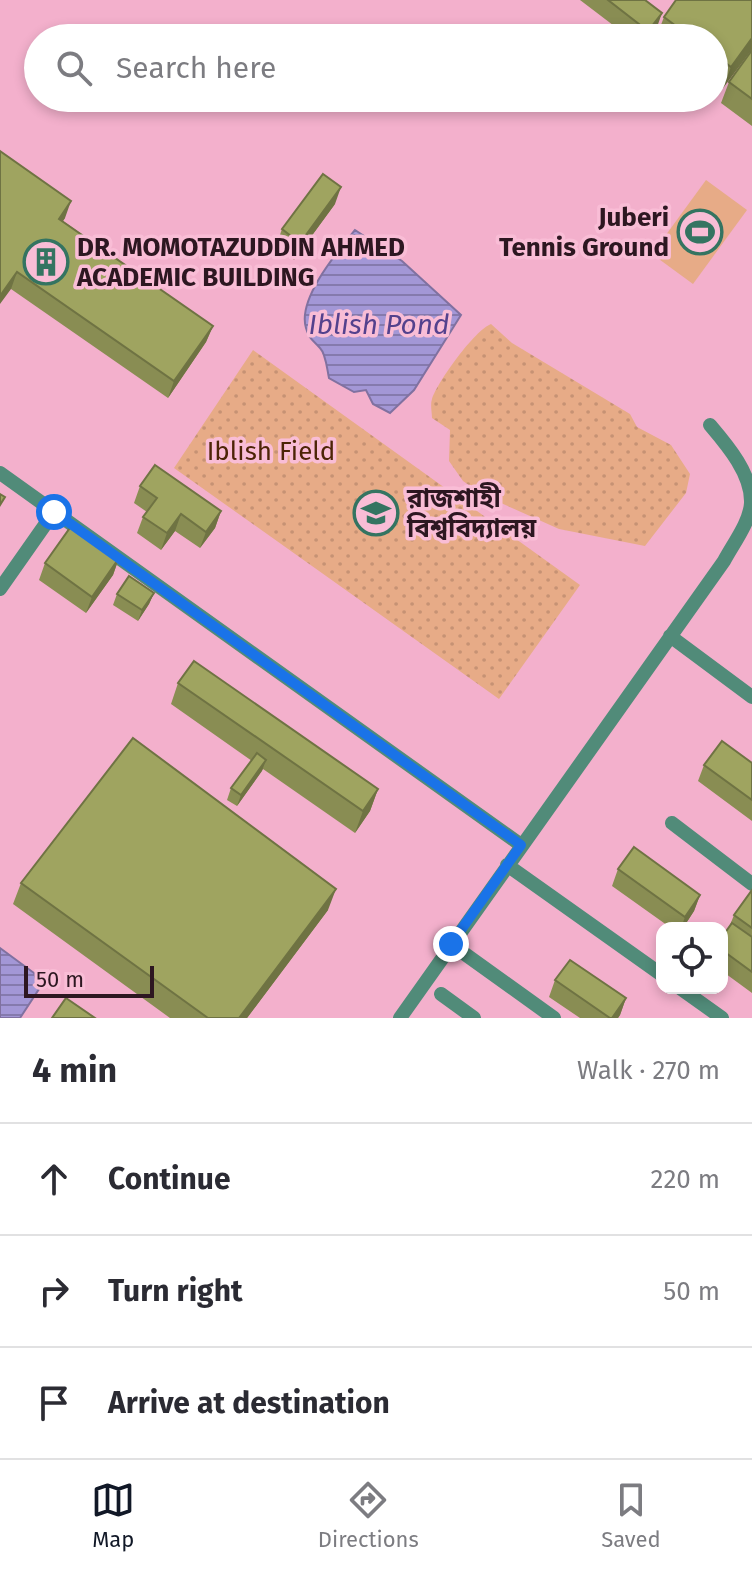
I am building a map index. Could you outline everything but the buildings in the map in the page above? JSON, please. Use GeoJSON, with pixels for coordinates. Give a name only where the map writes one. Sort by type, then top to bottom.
{"type":"FeatureCollection","features":[{"type":"Feature","properties":{"kind":"street"},"geometry":{"type":"LineString","coordinates":[[400,1018],[724,561],[741,531],[751,504],[744,475],[731,449],[710,425]]}},
{"type":"Feature","properties":{"kind":"street"},"geometry":{"type":"LineString","coordinates":[[0,473],[521,845]]}},
{"type":"Feature","properties":{"kind":"street"},"geometry":{"type":"LineString","coordinates":[[0,589],[54,512]]}},
{"type":"Feature","properties":{"kind":"street"},"geometry":{"type":"LineString","coordinates":[[670,636],[752,697]]}},
{"type":"Feature","properties":{"kind":"street"},"geometry":{"type":"LineString","coordinates":[[672,823],[752,884]]}},
{"type":"Feature","properties":{"kind":"street"},"geometry":{"type":"LineString","coordinates":[[507,865],[656,971]]}},
{"type":"Feature","properties":{"kind":"street"},"geometry":{"type":"LineString","coordinates":[[451,944],[554,1018]]}},
{"type":"Feature","properties":{"kind":"street"},"geometry":{"type":"LineString","coordinates":[[441,994],[474,1018]]}},
{"type":"Feature","properties":{"kind":"street"},"geometry":{"type":"LineString","coordinates":[[688,994],[722,1018]]}},
{"type":"Feature","properties":{"kind":"shaded area","name":"রাজশাহী বিশ্ববিদ্যালয়"},"geometry":{"type":"Polygon","coordinates":[[[0,0],[752,0],[752,1018],[0,1018],[0,0]]]}},
{"type":"Feature","properties":{"kind":"green space","name":"Juberi Tennis Ground"},"geometry":{"type":"Polygon","coordinates":[[[706,180],[747,210],[693,284],[652,254],[706,180]]]}},
{"type":"Feature","properties":{"kind":"green space"},"geometry":{"type":"Polygon","coordinates":[[[491,324],[512,343],[630,414],[637,427],[671,445],[690,474],[686,493],[645,546],[559,529],[483,495],[463,481],[449,461],[450,430],[432,418],[432,399],[458,357],[491,324]]]}},
{"type":"Feature","properties":{"kind":"green space","name":"Iblish Field"},"geometry":{"type":"Polygon","coordinates":[[[253,350],[580,585],[499,699],[174,468],[253,350]]]}},
{"type":"Feature","properties":{"kind":"water","name":"Iblish Pond"},"geometry":{"type":"Polygon","coordinates":[[[355,230],[402,261],[461,315],[414,390],[390,413],[373,404],[366,390],[354,392],[329,378],[324,354],[306,328],[307,303],[313,290],[355,230]]]}},
{"type":"Feature","properties":{"kind":"water"},"geometry":{"type":"Polygon","coordinates":[[[0,948],[34,973],[39,989],[20,1018],[0,1018],[0,948]]]}},
{"type":"Feature","properties":{"kind":"place","name":"Juberi Tennis Ground"},"geometry":{"type":"Point","coordinates":[700,232]}},
{"type":"Feature","properties":{"kind":"place","name":"DR. MOMOTAZUDDIN AHMED ACADEMIC BUILDING"},"geometry":{"type":"Point","coordinates":[46,262]}},
{"type":"Feature","properties":{"kind":"place","name":"রাজশাহী বিশ্ববিদ্যালয়"},"geometry":{"type":"Point","coordinates":[376,513]}},
{"type":"Feature","properties":{"kind":"route"},"geometry":{"type":"LineString","coordinates":[[54,512],[521,845],[451,944]]}}]}
